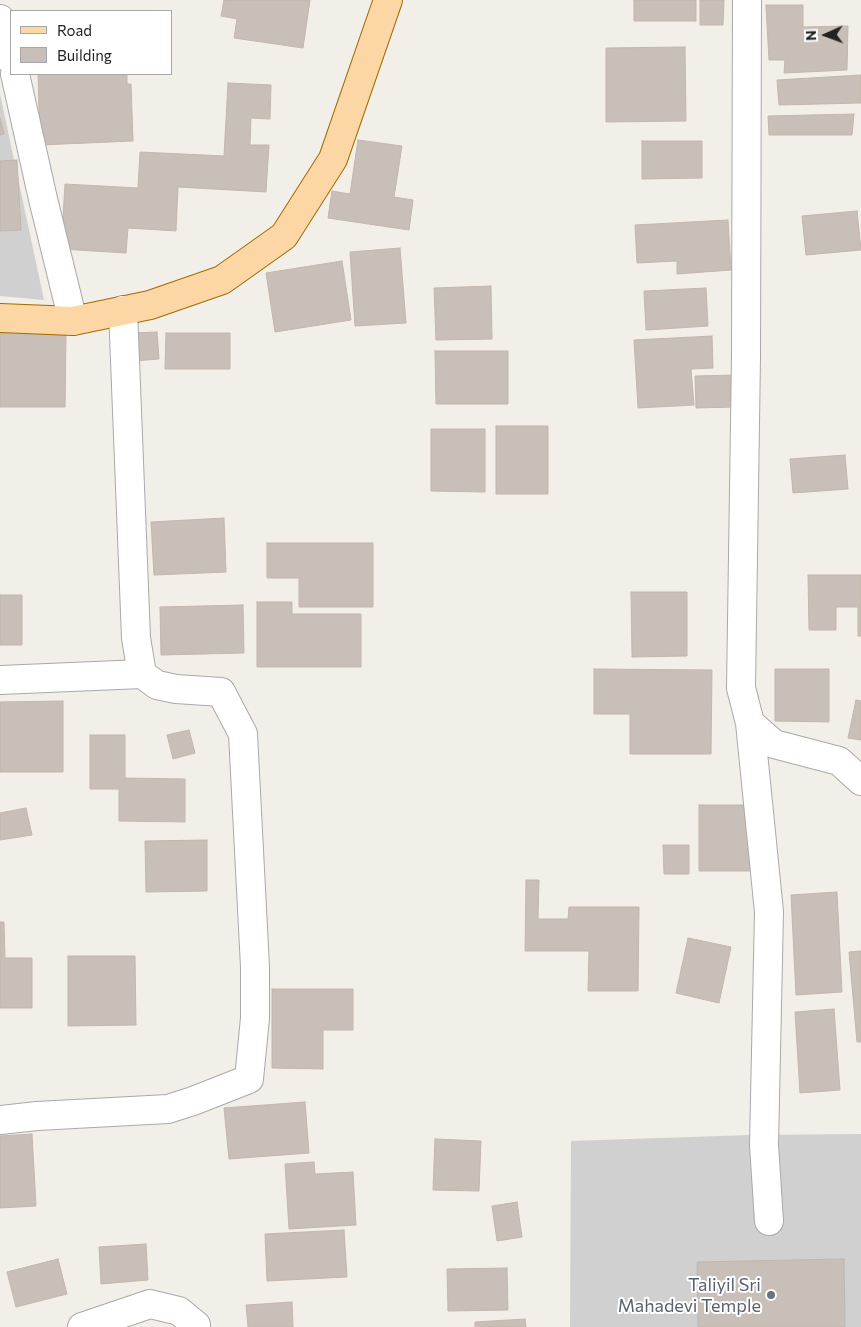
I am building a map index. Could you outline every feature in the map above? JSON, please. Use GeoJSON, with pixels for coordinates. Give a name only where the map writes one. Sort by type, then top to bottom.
{"type":"FeatureCollection","features":[{"type":"Feature","properties":{"kind":"main road"},"geometry":{"type":"LineString","coordinates":[[0,318],[73,321],[150,305],[222,280],[284,236],[333,159],[388,0]]}},
{"type":"Feature","properties":{"kind":"street"},"geometry":{"type":"LineString","coordinates":[[747,0],[746,356],[741,688],[750,723],[770,912],[764,1145],[770,1221]]}},
{"type":"Feature","properties":{"kind":"street"},"geometry":{"type":"LineString","coordinates":[[0,19],[10,56]]}},
{"type":"Feature","properties":{"kind":"street"},"geometry":{"type":"LineString","coordinates":[[15,75],[73,321]]}},
{"type":"Feature","properties":{"kind":"street"},"geometry":{"type":"LineString","coordinates":[[123,310],[136,638],[142,674]]}},
{"type":"Feature","properties":{"kind":"street"},"geometry":{"type":"LineString","coordinates":[[0,680],[142,674],[157,684],[176,689],[221,692],[242,734],[256,967],[256,1018],[249,1078],[168,1109],[37,1116],[0,1120]]}},
{"type":"Feature","properties":{"kind":"street"},"geometry":{"type":"LineString","coordinates":[[750,723],[774,744],[839,761],[861,782]]}},
{"type":"Feature","properties":{"kind":"street"},"geometry":{"type":"LineString","coordinates":[[82,1327],[150,1304],[179,1310],[196,1327]]}},
{"type":"Feature","properties":{"kind":"shaded area"},"geometry":{"type":"Polygon","coordinates":[[[0,94],[44,300],[0,296],[0,94]]]}},
{"type":"Feature","properties":{"kind":"shaded area","name":"Taliyil Sri Mahadevi Temple"},"geometry":{"type":"Polygon","coordinates":[[[861,1134],[861,1327],[570,1327],[571,1141],[750,1135],[861,1134]]]}},
{"type":"Feature","properties":{"kind":"building"},"geometry":{"type":"Polygon","coordinates":[[[224,0],[310,0],[303,48],[234,38],[237,19],[221,16],[224,0]]]}},
{"type":"Feature","properties":{"kind":"building"},"geometry":{"type":"Polygon","coordinates":[[[634,0],[696,0],[696,21],[634,21],[634,0]]]}},
{"type":"Feature","properties":{"kind":"building"},"geometry":{"type":"Polygon","coordinates":[[[700,0],[724,0],[723,25],[700,25],[700,0]]]}},
{"type":"Feature","properties":{"kind":"building"},"geometry":{"type":"Polygon","coordinates":[[[766,5],[803,5],[803,27],[848,26],[847,70],[784,73],[785,60],[769,60],[766,5]]]}},
{"type":"Feature","properties":{"kind":"building"},"geometry":{"type":"Polygon","coordinates":[[[685,47],[686,121],[606,122],[606,48],[685,47]]]}},
{"type":"Feature","properties":{"kind":"building"},"geometry":{"type":"Polygon","coordinates":[[[38,75],[127,75],[127,84],[131,84],[133,141],[40,145],[38,75]]]}},
{"type":"Feature","properties":{"kind":"building"},"geometry":{"type":"Polygon","coordinates":[[[861,75],[861,103],[779,105],[777,80],[861,75]]]}},
{"type":"Feature","properties":{"kind":"building"},"geometry":{"type":"Polygon","coordinates":[[[228,83],[271,85],[270,119],[251,118],[250,145],[269,145],[266,192],[178,187],[176,231],[128,228],[126,253],[61,249],[65,184],[138,188],[140,152],[224,156],[228,83]]]}},
{"type":"Feature","properties":{"kind":"building"},"geometry":{"type":"Polygon","coordinates":[[[854,114],[852,135],[769,135],[768,116],[854,114]]]}},
{"type":"Feature","properties":{"kind":"building"},"geometry":{"type":"Polygon","coordinates":[[[0,118],[4,134],[0,135],[0,118]]]}},
{"type":"Feature","properties":{"kind":"building"},"geometry":{"type":"Polygon","coordinates":[[[358,140],[402,146],[394,197],[413,200],[409,230],[328,218],[332,191],[350,194],[358,140]]]}},
{"type":"Feature","properties":{"kind":"building"},"geometry":{"type":"Polygon","coordinates":[[[642,141],[702,141],[702,178],[642,179],[642,141]]]}},
{"type":"Feature","properties":{"kind":"building"},"geometry":{"type":"Polygon","coordinates":[[[17,160],[21,230],[0,231],[0,161],[17,160]]]}},
{"type":"Feature","properties":{"kind":"building"},"geometry":{"type":"Polygon","coordinates":[[[857,211],[861,250],[806,255],[802,216],[857,211]]]}},
{"type":"Feature","properties":{"kind":"building"},"geometry":{"type":"Polygon","coordinates":[[[728,220],[731,270],[677,274],[677,261],[637,263],[635,225],[728,220]]]}},
{"type":"Feature","properties":{"kind":"building"},"geometry":{"type":"Polygon","coordinates":[[[400,248],[406,323],[355,326],[350,252],[400,248]]]}},
{"type":"Feature","properties":{"kind":"building"},"geometry":{"type":"Polygon","coordinates":[[[342,261],[351,320],[275,332],[266,273],[342,261]]]}},
{"type":"Feature","properties":{"kind":"building"},"geometry":{"type":"Polygon","coordinates":[[[491,286],[492,339],[436,340],[434,288],[491,286]]]}},
{"type":"Feature","properties":{"kind":"building"},"geometry":{"type":"Polygon","coordinates":[[[706,288],[708,326],[646,330],[644,291],[706,288]]]}},
{"type":"Feature","properties":{"kind":"building"},"geometry":{"type":"Polygon","coordinates":[[[157,332],[159,359],[135,361],[133,333],[157,332]]]}},
{"type":"Feature","properties":{"kind":"building"},"geometry":{"type":"Polygon","coordinates":[[[0,333],[66,334],[65,407],[0,407],[0,333]]]}},
{"type":"Feature","properties":{"kind":"building"},"geometry":{"type":"Polygon","coordinates":[[[166,333],[230,333],[230,369],[165,369],[166,333]]]}},
{"type":"Feature","properties":{"kind":"building"},"geometry":{"type":"Polygon","coordinates":[[[712,336],[713,368],[691,369],[694,405],[638,408],[634,340],[712,336]]]}},
{"type":"Feature","properties":{"kind":"building"},"geometry":{"type":"Polygon","coordinates":[[[435,351],[508,351],[508,404],[436,404],[435,351]]]}},
{"type":"Feature","properties":{"kind":"building"},"geometry":{"type":"Polygon","coordinates":[[[735,375],[735,407],[696,408],[695,376],[735,375]]]}},
{"type":"Feature","properties":{"kind":"building"},"geometry":{"type":"Polygon","coordinates":[[[496,426],[548,426],[548,494],[496,494],[496,426]]]}},
{"type":"Feature","properties":{"kind":"building"},"geometry":{"type":"Polygon","coordinates":[[[431,429],[485,429],[485,492],[431,491],[431,429]]]}},
{"type":"Feature","properties":{"kind":"building"},"geometry":{"type":"Polygon","coordinates":[[[845,455],[848,489],[793,493],[790,459],[845,455]]]}},
{"type":"Feature","properties":{"kind":"building"},"geometry":{"type":"Polygon","coordinates":[[[224,518],[226,572],[154,575],[151,522],[224,518]]]}},
{"type":"Feature","properties":{"kind":"building"},"geometry":{"type":"Polygon","coordinates":[[[267,543],[373,543],[373,607],[299,607],[299,578],[267,578],[267,543]]]}},
{"type":"Feature","properties":{"kind":"building"},"geometry":{"type":"Polygon","coordinates":[[[808,575],[861,575],[861,636],[858,636],[858,607],[836,607],[836,630],[809,630],[808,575]]]}},
{"type":"Feature","properties":{"kind":"building"},"geometry":{"type":"Polygon","coordinates":[[[631,592],[687,592],[687,656],[632,657],[631,592]]]}},
{"type":"Feature","properties":{"kind":"building"},"geometry":{"type":"Polygon","coordinates":[[[0,595],[22,595],[22,645],[0,645],[0,595]]]}},
{"type":"Feature","properties":{"kind":"building"},"geometry":{"type":"Polygon","coordinates":[[[257,602],[292,602],[292,614],[361,614],[361,667],[257,667],[257,602]]]}},
{"type":"Feature","properties":{"kind":"building"},"geometry":{"type":"Polygon","coordinates":[[[243,605],[244,653],[161,655],[160,607],[243,605]]]}},
{"type":"Feature","properties":{"kind":"building"},"geometry":{"type":"Polygon","coordinates":[[[594,669],[712,670],[711,754],[630,754],[630,714],[594,714],[594,669]]]}},
{"type":"Feature","properties":{"kind":"building"},"geometry":{"type":"Polygon","coordinates":[[[775,669],[829,669],[829,722],[775,721],[775,669]]]}},
{"type":"Feature","properties":{"kind":"building"},"geometry":{"type":"Polygon","coordinates":[[[856,700],[861,701],[861,740],[848,738],[856,700]]]}},
{"type":"Feature","properties":{"kind":"building"},"geometry":{"type":"Polygon","coordinates":[[[63,701],[63,772],[0,772],[0,702],[63,701]]]}},
{"type":"Feature","properties":{"kind":"building"},"geometry":{"type":"Polygon","coordinates":[[[189,730],[195,753],[173,759],[167,735],[189,730]]]}},
{"type":"Feature","properties":{"kind":"building"},"geometry":{"type":"Polygon","coordinates":[[[90,735],[125,735],[125,778],[185,779],[185,822],[119,821],[119,789],[90,789],[90,735]]]}},
{"type":"Feature","properties":{"kind":"building"},"geometry":{"type":"Polygon","coordinates":[[[699,805],[753,805],[752,871],[699,871],[699,805]]]}},
{"type":"Feature","properties":{"kind":"building"},"geometry":{"type":"Polygon","coordinates":[[[26,808],[32,835],[0,840],[0,813],[26,808]]]}},
{"type":"Feature","properties":{"kind":"building"},"geometry":{"type":"Polygon","coordinates":[[[207,840],[207,891],[146,892],[145,841],[207,840]]]}},
{"type":"Feature","properties":{"kind":"building"},"geometry":{"type":"Polygon","coordinates":[[[663,845],[689,845],[689,874],[664,874],[663,845]]]}},
{"type":"Feature","properties":{"kind":"building"},"geometry":{"type":"Polygon","coordinates":[[[526,880],[539,880],[538,919],[568,919],[569,907],[639,907],[638,991],[588,991],[589,951],[525,951],[526,880]]]}},
{"type":"Feature","properties":{"kind":"building"},"geometry":{"type":"Polygon","coordinates":[[[837,892],[842,992],[796,995],[791,895],[837,892]]]}},
{"type":"Feature","properties":{"kind":"building"},"geometry":{"type":"Polygon","coordinates":[[[0,922],[4,922],[5,958],[32,958],[32,1008],[0,1008],[0,922]]]}},
{"type":"Feature","properties":{"kind":"building"},"geometry":{"type":"Polygon","coordinates":[[[688,938],[731,947],[719,1003],[676,993],[688,938]]]}},
{"type":"Feature","properties":{"kind":"building"},"geometry":{"type":"Polygon","coordinates":[[[861,951],[861,1042],[857,1042],[849,952],[861,951]]]}},
{"type":"Feature","properties":{"kind":"building"},"geometry":{"type":"Polygon","coordinates":[[[68,956],[135,956],[136,1025],[68,1026],[68,956]]]}},
{"type":"Feature","properties":{"kind":"building"},"geometry":{"type":"Polygon","coordinates":[[[272,989],[353,989],[353,1030],[323,1030],[323,1069],[272,1068],[272,989]]]}},
{"type":"Feature","properties":{"kind":"building"},"geometry":{"type":"Polygon","coordinates":[[[834,1009],[840,1090],[800,1093],[795,1012],[834,1009]]]}},
{"type":"Feature","properties":{"kind":"building"},"geometry":{"type":"Polygon","coordinates":[[[305,1102],[309,1153],[229,1159],[224,1108],[305,1102]]]}},
{"type":"Feature","properties":{"kind":"building"},"geometry":{"type":"Polygon","coordinates":[[[32,1134],[36,1206],[0,1208],[0,1136],[32,1134]]]}},
{"type":"Feature","properties":{"kind":"building"},"geometry":{"type":"Polygon","coordinates":[[[435,1139],[481,1141],[479,1191],[433,1190],[435,1139]]]}},
{"type":"Feature","properties":{"kind":"building"},"geometry":{"type":"Polygon","coordinates":[[[314,1162],[315,1174],[353,1172],[356,1225],[289,1229],[285,1164],[314,1162]]]}},
{"type":"Feature","properties":{"kind":"building"},"geometry":{"type":"Polygon","coordinates":[[[517,1202],[522,1237],[497,1241],[492,1206],[517,1202]]]}},
{"type":"Feature","properties":{"kind":"building"},"geometry":{"type":"Polygon","coordinates":[[[344,1230],[347,1277],[267,1281],[265,1234],[344,1230]]]}},
{"type":"Feature","properties":{"kind":"building"},"geometry":{"type":"Polygon","coordinates":[[[146,1244],[148,1280],[101,1284],[99,1247],[146,1244]]]}},
{"type":"Feature","properties":{"kind":"building"},"geometry":{"type":"Polygon","coordinates":[[[58,1259],[67,1294],[16,1307],[7,1272],[58,1259]]]}},
{"type":"Feature","properties":{"kind":"building","name":"Taliyil Sri Mahadevi Temple"},"geometry":{"type":"Polygon","coordinates":[[[844,1259],[845,1327],[698,1327],[697,1262],[844,1259]]]}},
{"type":"Feature","properties":{"kind":"building"},"geometry":{"type":"Polygon","coordinates":[[[507,1268],[508,1310],[448,1311],[447,1269],[507,1268]]]}},
{"type":"Feature","properties":{"kind":"building"},"geometry":{"type":"Polygon","coordinates":[[[292,1302],[293,1327],[248,1327],[246,1305],[292,1302]]]}},
{"type":"Feature","properties":{"kind":"building"},"geometry":{"type":"Polygon","coordinates":[[[525,1319],[526,1327],[475,1327],[475,1322],[525,1319]]]}},
{"type":"Feature","properties":{"kind":"place","name":"Taliyil Sri Mahadevi Temple"},"geometry":{"type":"Point","coordinates":[771,1295]}}]}
